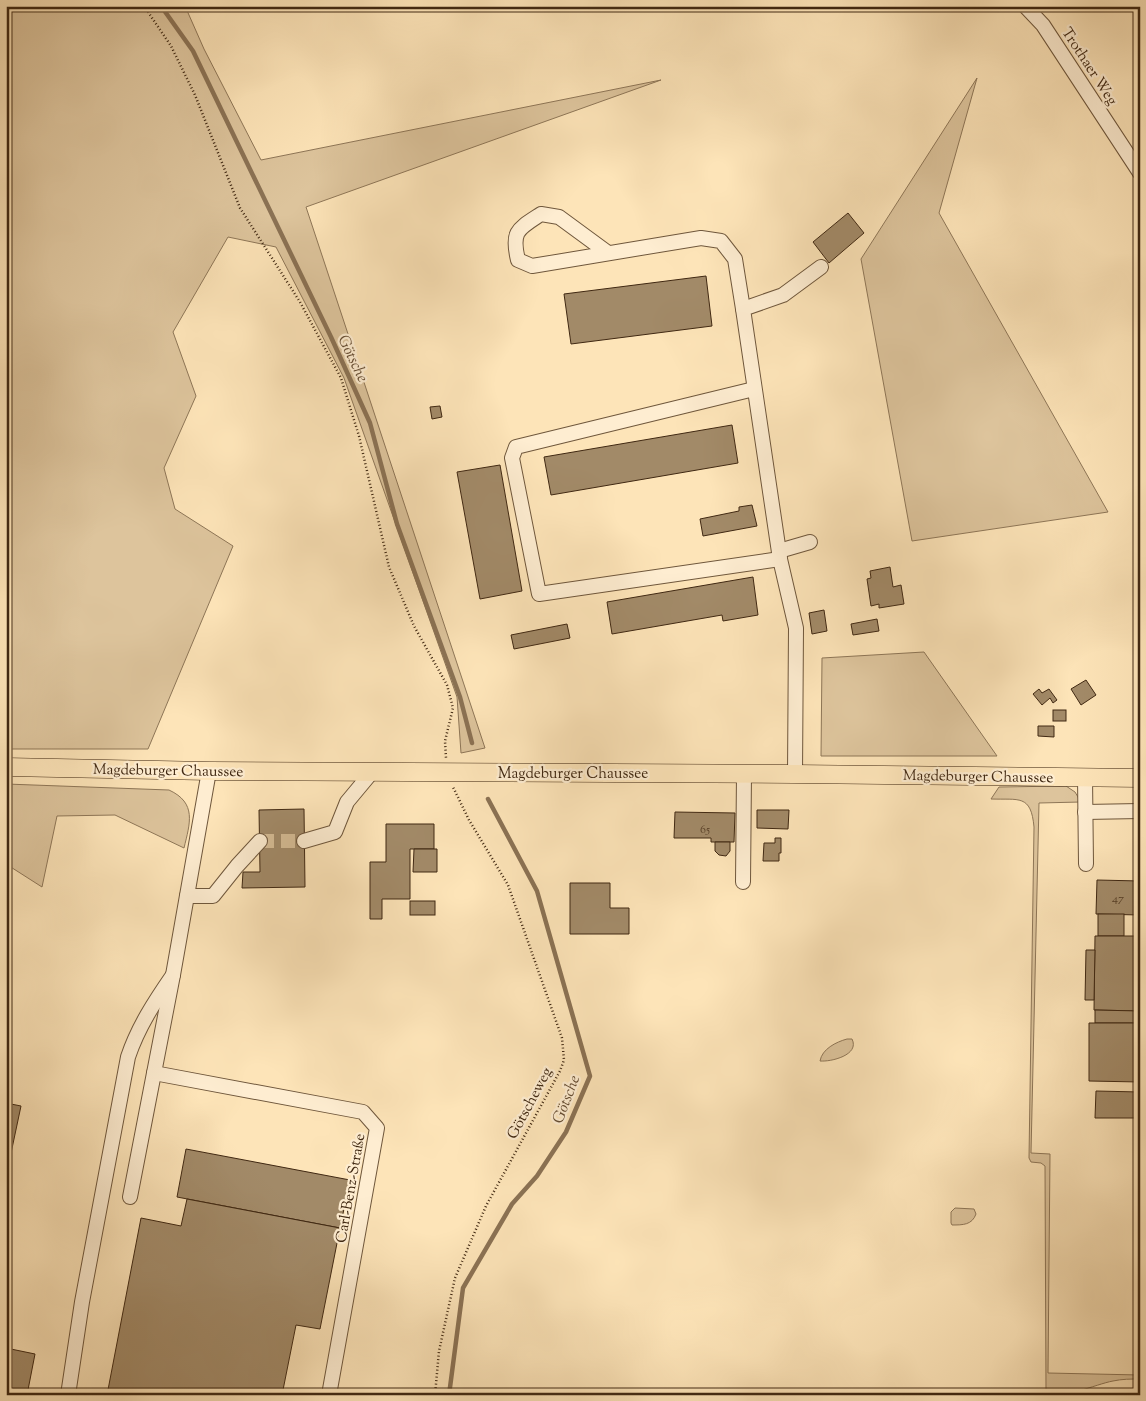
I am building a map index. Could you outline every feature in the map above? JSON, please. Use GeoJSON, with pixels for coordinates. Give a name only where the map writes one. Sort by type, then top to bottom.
{"type":"FeatureCollection","features":[{"type":"Feature","properties":{"kind":"main road","name":"Magdeburger Chaussee"},"geometry":{"type":"LineString","coordinates":[[6,767],[372,772],[446,766],[744,774],[1140,778]]}},
{"type":"Feature","properties":{"kind":"street","name":"Trothaer Weg"},"geometry":{"type":"LineString","coordinates":[[1025,6],[1043,24],[1140,173]]}},
{"type":"Feature","properties":{"kind":"street"},"geometry":{"type":"LineString","coordinates":[[608,253],[559,216],[541,214],[519,229],[514,245],[518,260],[532,266],[701,238],[721,241],[735,259],[780,555],[796,628],[795,774]]}},
{"type":"Feature","properties":{"kind":"street"},"geometry":{"type":"LineString","coordinates":[[742,309],[783,295],[820,267]]}},
{"type":"Feature","properties":{"kind":"street"},"geometry":{"type":"LineString","coordinates":[[754,389],[516,446],[512,458],[539,594],[780,555],[810,542]]}},
{"type":"Feature","properties":{"kind":"street"},"geometry":{"type":"LineString","coordinates":[[130,1196],[173,975],[209,771]]}},
{"type":"Feature","properties":{"kind":"street"},"geometry":{"type":"LineString","coordinates":[[304,840],[335,832],[347,802],[372,772]]}},
{"type":"Feature","properties":{"kind":"street"},"geometry":{"type":"LineString","coordinates":[[743,882],[744,774]]}},
{"type":"Feature","properties":{"kind":"street"},"geometry":{"type":"LineString","coordinates":[[1085,777],[1086,864]]}},
{"type":"Feature","properties":{"kind":"street"},"geometry":{"type":"LineString","coordinates":[[1085,812],[1140,811]]}},
{"type":"Feature","properties":{"kind":"street"},"geometry":{"type":"LineString","coordinates":[[187,896],[214,896],[237,866],[260,841]]}},
{"type":"Feature","properties":{"kind":"street"},"geometry":{"type":"LineString","coordinates":[[68,1395],[82,1302],[128,1056],[152,1005],[173,975]]}},
{"type":"Feature","properties":{"kind":"street","name":"Carl-Benz-Straße"},"geometry":{"type":"LineString","coordinates":[[154,1073],[363,1112],[377,1128],[329,1395]]}},
{"type":"Feature","properties":{"kind":"path"},"geometry":{"type":"LineString","coordinates":[[144,6],[172,46],[195,96],[240,208],[300,302],[341,378],[359,436],[389,567],[414,626],[447,684],[453,708],[445,741],[446,766]]}},
{"type":"Feature","properties":{"kind":"path","name":"Götscheweg"},"geometry":{"type":"LineString","coordinates":[[435,1395],[439,1350],[455,1278],[486,1206],[560,1071],[564,1060],[562,1038],[508,885],[469,820],[446,766]]}},
{"type":"Feature","properties":{"kind":"shaded area"},"geometry":{"type":"Polygon","coordinates":[[[6,6],[185,6],[204,49],[261,160],[661,80],[306,207],[485,748],[461,753],[457,697],[344,378],[276,247],[228,237],[173,332],[196,396],[164,468],[175,509],[233,546],[148,749],[6,749],[6,6]]]}},
{"type":"Feature","properties":{"kind":"shaded area"},"geometry":{"type":"Polygon","coordinates":[[[977,78],[939,213],[1108,512],[912,541],[861,259],[977,78]]]}},
{"type":"Feature","properties":{"kind":"shaded area"},"geometry":{"type":"Polygon","coordinates":[[[924,652],[997,756],[821,756],[822,658],[924,652]]]}},
{"type":"Feature","properties":{"kind":"shaded area"},"geometry":{"type":"Polygon","coordinates":[[[6,784],[169,790],[178,795],[188,807],[189,822],[184,848],[115,815],[57,816],[42,887],[6,864],[6,784]]]}},
{"type":"Feature","properties":{"kind":"shaded area"},"geometry":{"type":"Polygon","coordinates":[[[1066,786],[1075,792],[1081,802],[1039,803],[1031,1153],[1050,1154],[1048,1373],[1140,1375],[1140,1379],[1116,1380],[1069,1393],[1052,1394],[1046,1392],[1045,1166],[1041,1163],[1031,1162],[1029,1158],[1034,827],[1030,809],[1022,801],[991,799],[999,787],[1066,786]]]}},
{"type":"Feature","properties":{"kind":"shaded area"},"geometry":{"type":"Polygon","coordinates":[[[852,1039],[853,1045],[848,1053],[837,1059],[820,1061],[824,1053],[834,1044],[852,1039]]]}},
{"type":"Feature","properties":{"kind":"shaded area"},"geometry":{"type":"Polygon","coordinates":[[[955,1208],[974,1209],[976,1214],[970,1222],[952,1225],[951,1212],[955,1208]]]}},
{"type":"Feature","properties":{"kind":"building"},"geometry":{"type":"Polygon","coordinates":[[[848,213],[864,233],[829,263],[813,242],[848,213]]]}},
{"type":"Feature","properties":{"kind":"building"},"geometry":{"type":"Polygon","coordinates":[[[706,276],[712,326],[571,344],[564,294],[706,276]]]}},
{"type":"Feature","properties":{"kind":"building"},"geometry":{"type":"Polygon","coordinates":[[[440,406],[442,417],[432,419],[430,407],[440,406]]]}},
{"type":"Feature","properties":{"kind":"building"},"geometry":{"type":"Polygon","coordinates":[[[732,425],[738,463],[551,495],[544,457],[732,425]]]}},
{"type":"Feature","properties":{"kind":"building"},"geometry":{"type":"Polygon","coordinates":[[[500,465],[522,591],[480,599],[457,472],[500,465]]]}},
{"type":"Feature","properties":{"kind":"building"},"geometry":{"type":"Polygon","coordinates":[[[752,505],[757,526],[703,536],[700,519],[739,511],[739,507],[752,505]]]}},
{"type":"Feature","properties":{"kind":"building"},"geometry":{"type":"Polygon","coordinates":[[[890,567],[893,587],[901,585],[904,604],[879,608],[879,604],[871,606],[867,579],[871,578],[870,571],[890,567]]]}},
{"type":"Feature","properties":{"kind":"building"},"geometry":{"type":"Polygon","coordinates":[[[753,577],[758,615],[723,621],[722,615],[612,634],[607,602],[753,577]]]}},
{"type":"Feature","properties":{"kind":"building"},"geometry":{"type":"Polygon","coordinates":[[[824,610],[827,631],[812,634],[809,613],[824,610]]]}},
{"type":"Feature","properties":{"kind":"building"},"geometry":{"type":"Polygon","coordinates":[[[877,619],[879,631],[853,635],[851,624],[877,619]]]}},
{"type":"Feature","properties":{"kind":"building"},"geometry":{"type":"Polygon","coordinates":[[[567,624],[570,638],[514,649],[511,635],[567,624]]]}},
{"type":"Feature","properties":{"kind":"building"},"geometry":{"type":"Polygon","coordinates":[[[1086,680],[1096,695],[1081,705],[1071,689],[1086,680]]]}},
{"type":"Feature","properties":{"kind":"building"},"geometry":{"type":"Polygon","coordinates":[[[1039,689],[1042,693],[1049,689],[1057,700],[1053,703],[1050,698],[1042,705],[1033,694],[1039,689]]]}},
{"type":"Feature","properties":{"kind":"building"},"geometry":{"type":"Polygon","coordinates":[[[1053,710],[1066,710],[1066,721],[1053,721],[1053,710]]]}},
{"type":"Feature","properties":{"kind":"building"},"geometry":{"type":"Polygon","coordinates":[[[1038,726],[1054,726],[1054,737],[1038,736],[1038,726]]]}},
{"type":"Feature","properties":{"kind":"building"},"geometry":{"type":"Polygon","coordinates":[[[304,809],[305,887],[242,888],[243,872],[260,872],[259,810],[304,809]]]}},
{"type":"Feature","properties":{"kind":"building"},"geometry":{"type":"Polygon","coordinates":[[[757,810],[789,810],[788,829],[757,828],[757,810]]]}},
{"type":"Feature","properties":{"kind":"building"},"geometry":{"type":"Polygon","coordinates":[[[675,812],[735,813],[734,842],[711,842],[711,838],[674,838],[675,812]]]}},
{"type":"Feature","properties":{"kind":"building"},"geometry":{"type":"Polygon","coordinates":[[[386,824],[434,824],[434,849],[410,849],[410,899],[382,899],[382,919],[370,919],[370,862],[386,862],[386,824]]]}},
{"type":"Feature","properties":{"kind":"building"},"geometry":{"type":"Polygon","coordinates":[[[775,838],[781,838],[779,861],[763,861],[764,843],[775,843],[775,838]]]}},
{"type":"Feature","properties":{"kind":"building"},"geometry":{"type":"Polygon","coordinates":[[[715,842],[730,842],[730,851],[726,856],[719,855],[715,851],[715,842]]]}},
{"type":"Feature","properties":{"kind":"building"},"geometry":{"type":"Polygon","coordinates":[[[414,849],[437,849],[437,872],[413,872],[414,849]]]}},
{"type":"Feature","properties":{"kind":"building"},"geometry":{"type":"Polygon","coordinates":[[[1097,880],[1140,881],[1140,915],[1096,914],[1097,880]]]}},
{"type":"Feature","properties":{"kind":"building"},"geometry":{"type":"Polygon","coordinates":[[[570,883],[610,883],[610,908],[629,908],[629,934],[570,934],[570,883]]]}},
{"type":"Feature","properties":{"kind":"building"},"geometry":{"type":"Polygon","coordinates":[[[410,901],[435,901],[435,915],[410,915],[410,901]]]}},
{"type":"Feature","properties":{"kind":"building"},"geometry":{"type":"Polygon","coordinates":[[[1098,914],[1124,914],[1124,936],[1098,936],[1098,914]]]}},
{"type":"Feature","properties":{"kind":"building"},"geometry":{"type":"Polygon","coordinates":[[[1095,936],[1140,936],[1140,1011],[1094,1010],[1095,936]]]}},
{"type":"Feature","properties":{"kind":"building"},"geometry":{"type":"Polygon","coordinates":[[[1086,950],[1095,950],[1094,1000],[1085,1000],[1086,950]]]}},
{"type":"Feature","properties":{"kind":"building"},"geometry":{"type":"Polygon","coordinates":[[[1095,1010],[1140,1011],[1140,1023],[1095,1023],[1095,1010]]]}},
{"type":"Feature","properties":{"kind":"building"},"geometry":{"type":"Polygon","coordinates":[[[1089,1023],[1140,1023],[1140,1082],[1089,1081],[1089,1023]]]}},
{"type":"Feature","properties":{"kind":"building"},"geometry":{"type":"Polygon","coordinates":[[[1096,1091],[1140,1092],[1140,1118],[1095,1118],[1096,1091]]]}},
{"type":"Feature","properties":{"kind":"building"},"geometry":{"type":"Polygon","coordinates":[[[6,1103],[21,1106],[7,1172],[6,1172],[6,1103]]]}},
{"type":"Feature","properties":{"kind":"building"},"geometry":{"type":"Polygon","coordinates":[[[186,1149],[350,1180],[340,1228],[177,1197],[186,1149]]]}},
{"type":"Feature","properties":{"kind":"building"},"geometry":{"type":"Polygon","coordinates":[[[187,1199],[340,1228],[320,1329],[296,1325],[282,1395],[107,1395],[141,1218],[181,1226],[187,1199]]]}},
{"type":"Feature","properties":{"kind":"building"},"geometry":{"type":"Polygon","coordinates":[[[6,1348],[35,1354],[27,1395],[6,1395],[6,1348]]]}},
{"type":"Feature","properties":{"kind":"waterway","name":"Götsche"},"geometry":{"type":"LineString","coordinates":[[161,6],[193,51],[331,337],[370,423],[397,524],[460,697],[472,743]]}},
{"type":"Feature","properties":{"kind":"waterway","name":"Götsche"},"geometry":{"type":"LineString","coordinates":[[449,1395],[463,1288],[512,1204],[537,1176],[566,1132],[590,1076],[537,891],[488,799]]}},
{"type":"Feature","properties":{"kind":"tunnel"},"geometry":{"type":"LineString","coordinates":[[260,841],[304,841]]}}]}
